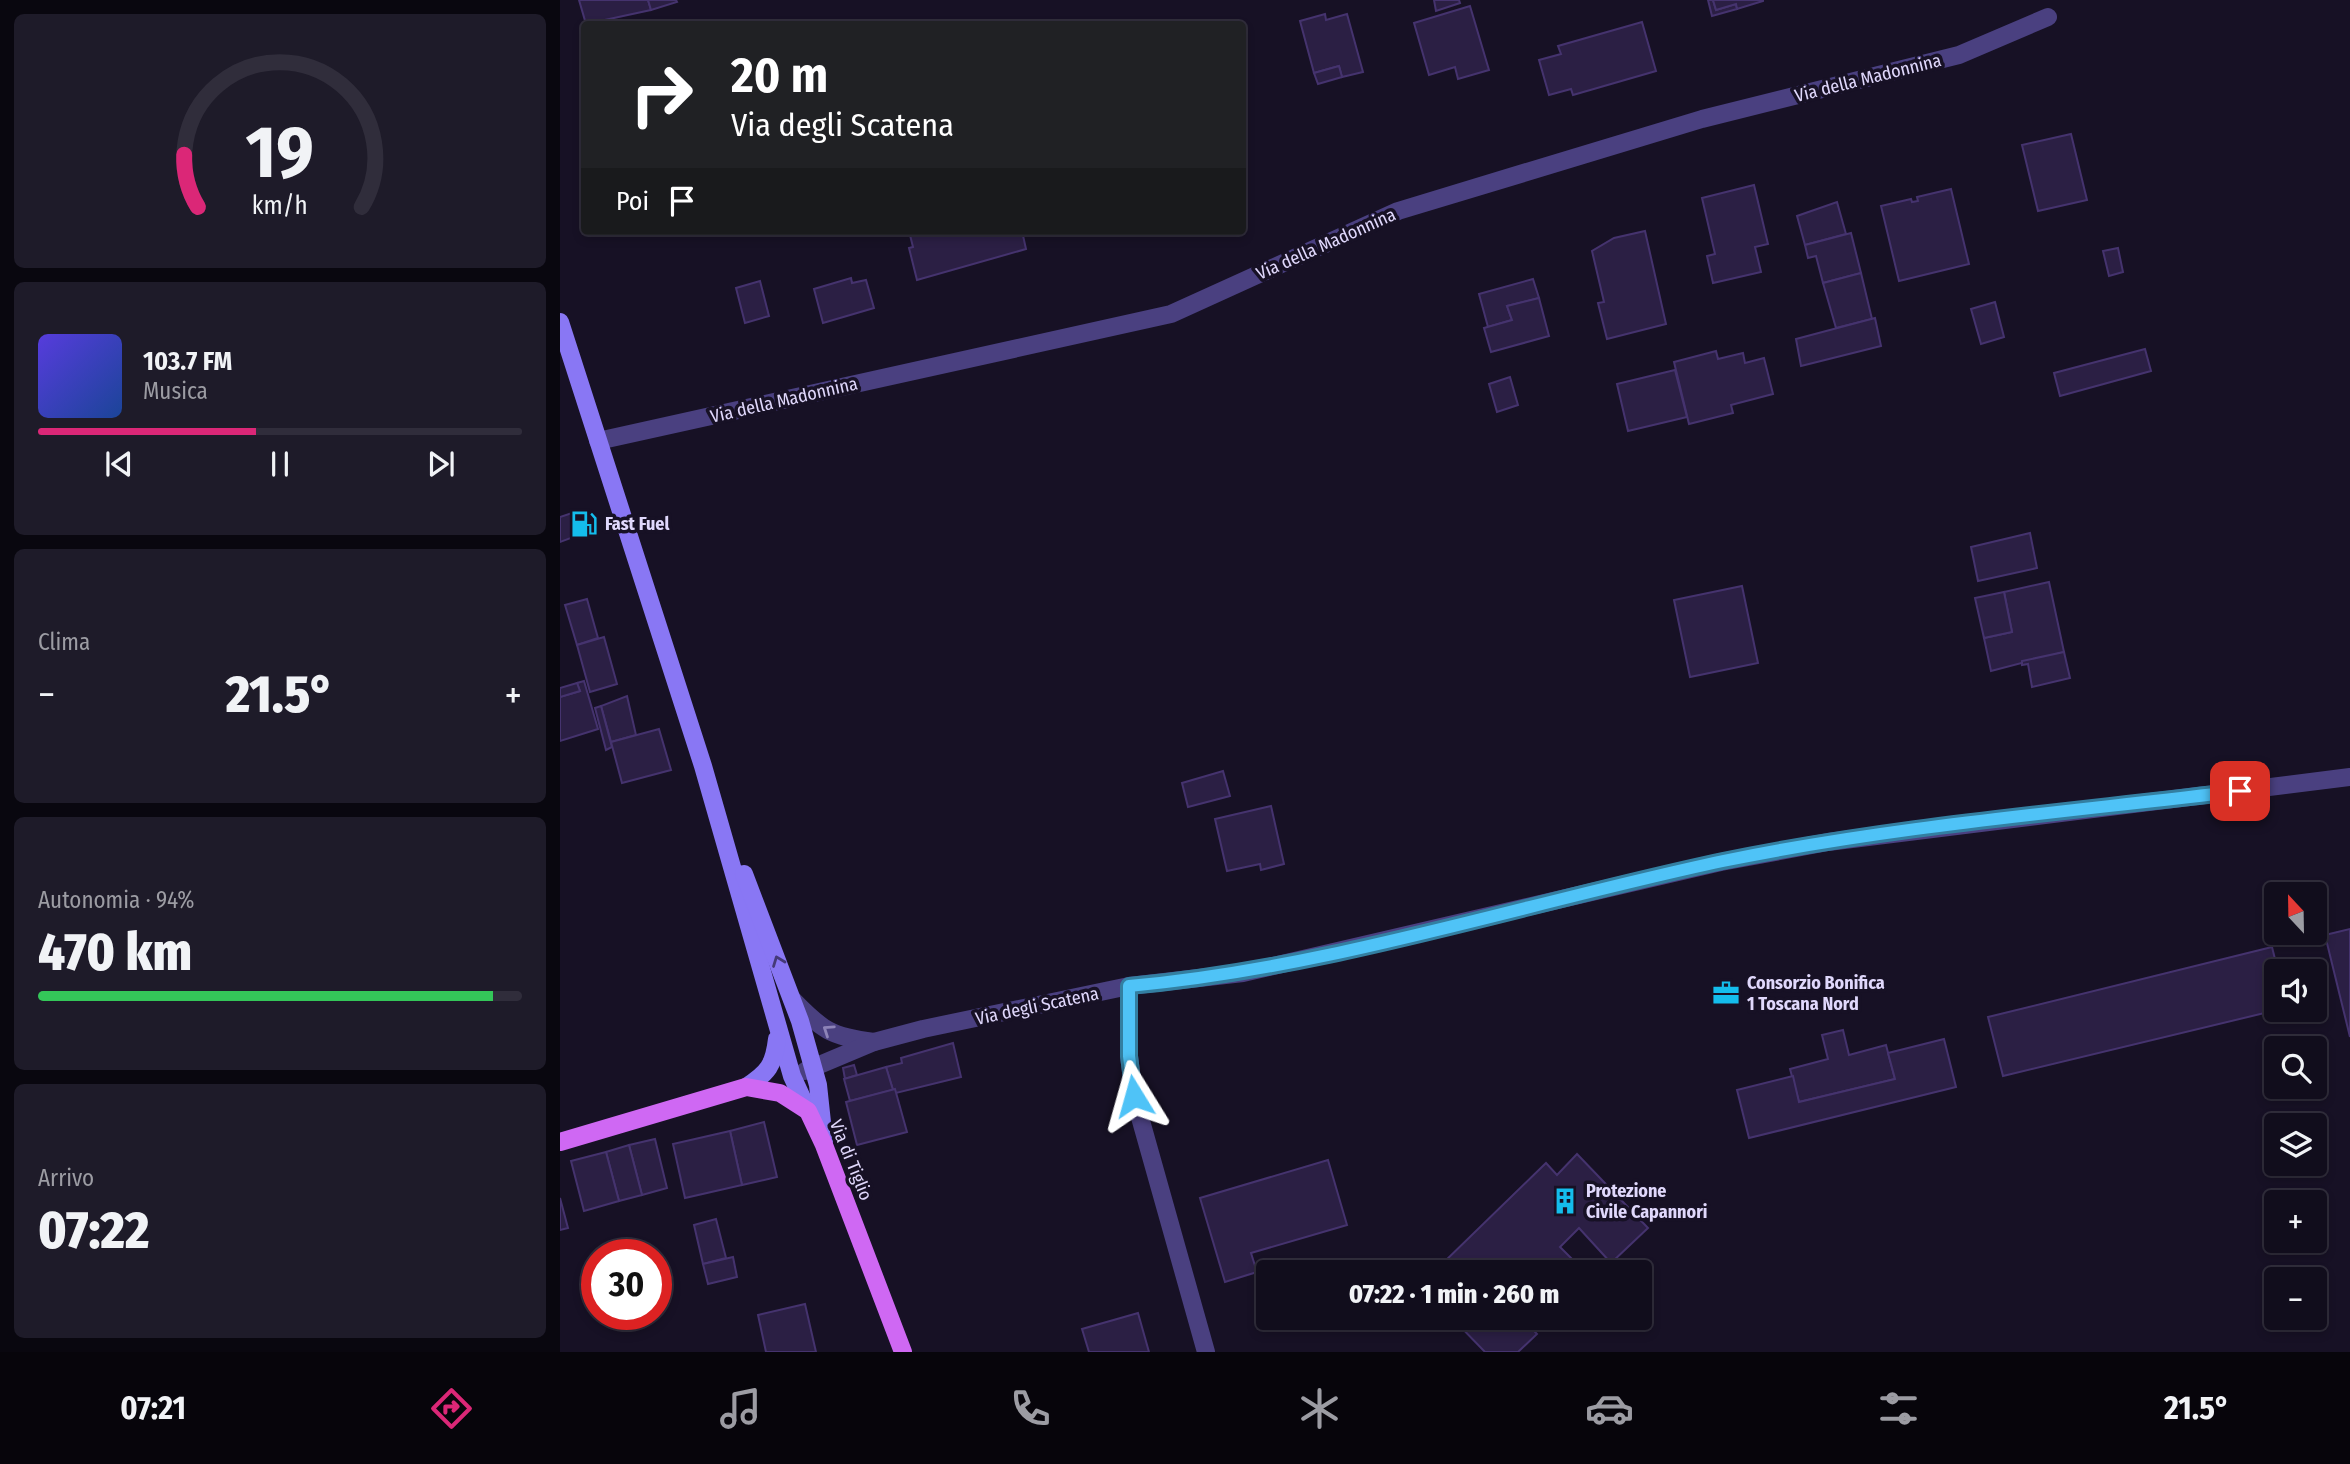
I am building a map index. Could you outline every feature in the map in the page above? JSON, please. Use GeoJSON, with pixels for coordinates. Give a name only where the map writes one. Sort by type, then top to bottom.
{"type":"FeatureCollection","features":[{"type":"Feature","properties":{"kind":"main road"},"geometry":{"type":"LineString","coordinates":[[560,322],[703,766],[778,1028],[804,1075],[824,1145]]}},
{"type":"Feature","properties":{"kind":"main road"},"geometry":{"type":"LineString","coordinates":[[703,766],[806,1041],[804,1075],[808,1111]]}},
{"type":"Feature","properties":{"kind":"main road"},"geometry":{"type":"LineString","coordinates":[[755,1088],[775,1060],[778,1028]]}},
{"type":"Feature","properties":{"kind":"main road"},"geometry":{"type":"LineString","coordinates":[[560,1142],[804,1075]]}},
{"type":"Feature","properties":{"kind":"main road","name":"Via di Tiglio"},"geometry":{"type":"LineString","coordinates":[[755,1088],[780,1093],[808,1111],[824,1145],[903,1352]]}},
{"type":"Feature","properties":{"kind":"street","name":"Via della Madonnina"},"geometry":{"type":"LineString","coordinates":[[598,442],[1171,314],[1398,211],[1702,119],[1959,55],[2048,18]]}},
{"type":"Feature","properties":{"kind":"street","name":"Via degli Scatena"},"geometry":{"type":"LineString","coordinates":[[804,1075],[874,1042],[1129,986],[1243,973],[1721,862],[1828,842],[2350,777]]}},
{"type":"Feature","properties":{"kind":"street"},"geometry":{"type":"LineString","coordinates":[[1129,986],[1129,1056],[1134,1096],[1206,1352]]}},
{"type":"Feature","properties":{"kind":"street"},"geometry":{"type":"LineString","coordinates":[[792,999],[807,1014],[841,1038],[874,1042]]}},
{"type":"Feature","properties":{"kind":"building"},"geometry":{"type":"Polygon","coordinates":[[[579,0],[648,0],[651,10],[600,21],[585,21],[579,0]]]}},
{"type":"Feature","properties":{"kind":"building"},"geometry":{"type":"Polygon","coordinates":[[[648,0],[676,0],[677,2],[651,10],[648,0]]]}},
{"type":"Feature","properties":{"kind":"building"},"geometry":{"type":"Polygon","coordinates":[[[1434,0],[1459,0],[1460,3],[1436,11],[1434,0]]]}},
{"type":"Feature","properties":{"kind":"building"},"geometry":{"type":"Polygon","coordinates":[[[1708,0],[1713,0],[1716,10],[1736,4],[1737,9],[1712,16],[1708,0]]]}},
{"type":"Feature","properties":{"kind":"building"},"geometry":{"type":"Polygon","coordinates":[[[1713,0],[1763,1],[1737,9],[1736,4],[1716,10],[1713,0]]]}},
{"type":"Feature","properties":{"kind":"building"},"geometry":{"type":"Polygon","coordinates":[[[1470,6],[1489,70],[1458,79],[1455,67],[1429,75],[1414,23],[1470,6]]]}},
{"type":"Feature","properties":{"kind":"building"},"geometry":{"type":"Polygon","coordinates":[[[1325,14],[1326,20],[1347,14],[1363,72],[1342,77],[1339,66],[1314,73],[1300,21],[1325,14]]]}},
{"type":"Feature","properties":{"kind":"building"},"geometry":{"type":"Polygon","coordinates":[[[1642,22],[1656,71],[1573,95],[1571,89],[1549,95],[1539,60],[1561,54],[1558,46],[1642,22]]]}},
{"type":"Feature","properties":{"kind":"building"},"geometry":{"type":"Polygon","coordinates":[[[1339,66],[1342,77],[1318,84],[1314,73],[1339,66]]]}},
{"type":"Feature","properties":{"kind":"building"},"geometry":{"type":"Polygon","coordinates":[[[2071,134],[2087,200],[2038,211],[2022,145],[2071,134]]]}},
{"type":"Feature","properties":{"kind":"building"},"geometry":{"type":"Polygon","coordinates":[[[1754,185],[1768,244],[1755,247],[1761,272],[1713,283],[1707,256],[1715,254],[1702,198],[1754,185]]]}},
{"type":"Feature","properties":{"kind":"building"},"geometry":{"type":"Polygon","coordinates":[[[1951,189],[1969,264],[1899,281],[1881,206],[1911,199],[1912,202],[1918,201],[1917,197],[1951,189]]]}},
{"type":"Feature","properties":{"kind":"building"},"geometry":{"type":"Polygon","coordinates":[[[1837,202],[1846,234],[1805,245],[1797,216],[1837,202]]]}},
{"type":"Feature","properties":{"kind":"building"},"geometry":{"type":"Polygon","coordinates":[[[1645,231],[1666,324],[1607,339],[1598,303],[1604,302],[1592,251],[1614,238],[1645,231]]]}},
{"type":"Feature","properties":{"kind":"building"},"geometry":{"type":"Polygon","coordinates":[[[1851,233],[1861,273],[1823,283],[1816,256],[1808,258],[1805,245],[1851,233]]]}},
{"type":"Feature","properties":{"kind":"building"},"geometry":{"type":"Polygon","coordinates":[[[910,235],[1023,235],[1026,249],[917,280],[909,248],[913,247],[910,235]]]}},
{"type":"Feature","properties":{"kind":"building"},"geometry":{"type":"Polygon","coordinates":[[[2118,248],[2123,272],[2109,276],[2103,251],[2118,248]]]}},
{"type":"Feature","properties":{"kind":"building"},"geometry":{"type":"Polygon","coordinates":[[[1861,273],[1872,319],[1836,328],[1823,283],[1861,273]]]}},
{"type":"Feature","properties":{"kind":"building"},"geometry":{"type":"Polygon","coordinates":[[[851,278],[852,283],[866,280],[874,308],[823,323],[814,289],[851,278]]]}},
{"type":"Feature","properties":{"kind":"building"},"geometry":{"type":"Polygon","coordinates":[[[1533,279],[1539,298],[1507,306],[1512,320],[1488,327],[1479,294],[1533,279]]]}},
{"type":"Feature","properties":{"kind":"building"},"geometry":{"type":"Polygon","coordinates":[[[760,281],[769,316],[745,323],[736,288],[760,281]]]}},
{"type":"Feature","properties":{"kind":"building"},"geometry":{"type":"Polygon","coordinates":[[[1539,298],[1549,336],[1491,352],[1484,328],[1512,320],[1507,306],[1539,298]]]}},
{"type":"Feature","properties":{"kind":"building"},"geometry":{"type":"Polygon","coordinates":[[[1995,302],[2004,337],[1981,344],[1971,309],[1995,302]]]}},
{"type":"Feature","properties":{"kind":"building"},"geometry":{"type":"Polygon","coordinates":[[[1875,318],[1881,346],[1801,366],[1796,339],[1875,318]]]}},
{"type":"Feature","properties":{"kind":"building"},"geometry":{"type":"Polygon","coordinates":[[[2145,349],[2151,371],[2060,396],[2054,373],[2145,349]]]}},
{"type":"Feature","properties":{"kind":"building"},"geometry":{"type":"Polygon","coordinates":[[[1716,351],[1718,359],[1743,353],[1745,363],[1764,358],[1773,394],[1731,405],[1733,413],[1689,424],[1674,362],[1716,351]]]}},
{"type":"Feature","properties":{"kind":"building"},"geometry":{"type":"Polygon","coordinates":[[[1675,370],[1687,417],[1628,431],[1617,384],[1675,370]]]}},
{"type":"Feature","properties":{"kind":"building"},"geometry":{"type":"Polygon","coordinates":[[[1510,377],[1518,405],[1497,412],[1489,384],[1510,377]]]}},
{"type":"Feature","properties":{"kind":"building"},"geometry":{"type":"Polygon","coordinates":[[[572,513],[579,535],[560,542],[560,517],[572,513]]]}},
{"type":"Feature","properties":{"kind":"building"},"geometry":{"type":"Polygon","coordinates":[[[2030,533],[2037,568],[1978,581],[1971,547],[2030,533]]]}},
{"type":"Feature","properties":{"kind":"building"},"geometry":{"type":"Polygon","coordinates":[[[2049,582],[2064,652],[1991,671],[1984,638],[2012,632],[2004,592],[2049,582]]]}},
{"type":"Feature","properties":{"kind":"building"},"geometry":{"type":"Polygon","coordinates":[[[1742,586],[1758,663],[1690,677],[1674,600],[1742,586]]]}},
{"type":"Feature","properties":{"kind":"building"},"geometry":{"type":"Polygon","coordinates":[[[2004,592],[2012,632],[1984,638],[1975,598],[2004,592]]]}},
{"type":"Feature","properties":{"kind":"building"},"geometry":{"type":"Polygon","coordinates":[[[587,599],[598,638],[577,645],[565,605],[587,599]]]}},
{"type":"Feature","properties":{"kind":"building"},"geometry":{"type":"Polygon","coordinates":[[[604,637],[617,684],[590,692],[577,645],[604,637]]]}},
{"type":"Feature","properties":{"kind":"building"},"geometry":{"type":"Polygon","coordinates":[[[2064,652],[2070,678],[2032,687],[2028,664],[2022,665],[2022,661],[2064,652]]]}},
{"type":"Feature","properties":{"kind":"building"},"geometry":{"type":"Polygon","coordinates":[[[584,681],[598,729],[560,741],[560,697],[580,691],[577,683],[584,681]]]}},
{"type":"Feature","properties":{"kind":"building"},"geometry":{"type":"Polygon","coordinates":[[[577,683],[580,691],[560,697],[560,688],[577,683]]]}},
{"type":"Feature","properties":{"kind":"building"},"geometry":{"type":"Polygon","coordinates":[[[627,696],[636,735],[611,742],[601,706],[627,696]]]}},
{"type":"Feature","properties":{"kind":"building"},"geometry":{"type":"Polygon","coordinates":[[[601,706],[612,747],[606,750],[595,708],[601,706]]]}},
{"type":"Feature","properties":{"kind":"building"},"geometry":{"type":"Polygon","coordinates":[[[659,729],[671,770],[622,783],[611,742],[659,729]]]}},
{"type":"Feature","properties":{"kind":"building"},"geometry":{"type":"Polygon","coordinates":[[[1223,771],[1230,796],[1188,807],[1182,783],[1223,771]]]}},
{"type":"Feature","properties":{"kind":"building"},"geometry":{"type":"Polygon","coordinates":[[[1271,806],[1284,864],[1261,870],[1260,864],[1227,871],[1215,819],[1271,806]]]}},
{"type":"Feature","properties":{"kind":"building"},"geometry":{"type":"Polygon","coordinates":[[[2350,929],[2350,1037],[2327,945],[2328,934],[2350,929]]]}},
{"type":"Feature","properties":{"kind":"building"},"geometry":{"type":"Polygon","coordinates":[[[2272,947],[2275,959],[2264,959],[2264,1013],[2003,1076],[1988,1017],[2272,947]]]}},
{"type":"Feature","properties":{"kind":"building"},"geometry":{"type":"Polygon","coordinates":[[[1843,1030],[1849,1055],[1886,1045],[1895,1079],[1799,1102],[1790,1069],[1828,1059],[1822,1035],[1843,1030]]]}},
{"type":"Feature","properties":{"kind":"building"},"geometry":{"type":"Polygon","coordinates":[[[1944,1039],[1956,1087],[1749,1138],[1737,1090],[1793,1076],[1799,1102],[1895,1079],[1888,1053],[1944,1039]]]}},
{"type":"Feature","properties":{"kind":"building"},"geometry":{"type":"Polygon","coordinates":[[[953,1043],[961,1077],[896,1093],[893,1090],[886,1067],[902,1063],[901,1058],[953,1043]]]}},
{"type":"Feature","properties":{"kind":"building"},"geometry":{"type":"Polygon","coordinates":[[[854,1065],[857,1075],[845,1079],[843,1068],[854,1065]]]}},
{"type":"Feature","properties":{"kind":"building"},"geometry":{"type":"Polygon","coordinates":[[[886,1067],[893,1090],[850,1101],[844,1079],[886,1067]]]}},
{"type":"Feature","properties":{"kind":"building"},"geometry":{"type":"Polygon","coordinates":[[[895,1089],[907,1132],[857,1145],[846,1102],[895,1089]]]}},
{"type":"Feature","properties":{"kind":"building"},"geometry":{"type":"Polygon","coordinates":[[[764,1122],[777,1177],[742,1185],[730,1131],[764,1122]]]}},
{"type":"Feature","properties":{"kind":"building"},"geometry":{"type":"Polygon","coordinates":[[[730,1131],[742,1185],[685,1198],[673,1144],[730,1131]]]}},
{"type":"Feature","properties":{"kind":"building"},"geometry":{"type":"Polygon","coordinates":[[[655,1139],[667,1188],[642,1195],[629,1145],[655,1139]]]}},
{"type":"Feature","properties":{"kind":"building"},"geometry":{"type":"Polygon","coordinates":[[[629,1145],[642,1195],[619,1201],[606,1152],[629,1145]]]}},
{"type":"Feature","properties":{"kind":"building"},"geometry":{"type":"Polygon","coordinates":[[[606,1152],[619,1201],[584,1211],[571,1161],[606,1152]]]}},
{"type":"Feature","properties":{"kind":"building","name":"Protezione Civile Capannori"},"geometry":{"type":"Polygon","coordinates":[[[1577,1154],[1648,1228],[1614,1260],[1608,1260],[1579,1228],[1560,1247],[1573,1260],[1446,1260],[1546,1163],[1557,1175],[1577,1154]]]}},
{"type":"Feature","properties":{"kind":"building"},"geometry":{"type":"Polygon","coordinates":[[[1328,1160],[1347,1225],[1251,1253],[1256,1272],[1225,1282],[1200,1198],[1328,1160]]]}},
{"type":"Feature","properties":{"kind":"building"},"geometry":{"type":"Polygon","coordinates":[[[560,1198],[568,1228],[560,1230],[560,1198]]]}},
{"type":"Feature","properties":{"kind":"building"},"geometry":{"type":"Polygon","coordinates":[[[716,1219],[726,1258],[703,1264],[694,1225],[716,1219]]]}},
{"type":"Feature","properties":{"kind":"building"},"geometry":{"type":"Polygon","coordinates":[[[733,1257],[737,1277],[708,1284],[703,1264],[733,1257]]]}},
{"type":"Feature","properties":{"kind":"building"},"geometry":{"type":"Polygon","coordinates":[[[805,1304],[816,1352],[766,1352],[758,1315],[805,1304]]]}},
{"type":"Feature","properties":{"kind":"building"},"geometry":{"type":"Polygon","coordinates":[[[1138,1313],[1149,1352],[1089,1352],[1082,1329],[1138,1313]]]}},
{"type":"Feature","properties":{"kind":"building"},"geometry":{"type":"Polygon","coordinates":[[[1464,1330],[1533,1330],[1537,1334],[1518,1352],[1485,1352],[1464,1330]]]}},
{"type":"Feature","properties":{"kind":"place","name":"Fast Fuel"},"geometry":{"type":"Point","coordinates":[584,524]}},
{"type":"Feature","properties":{"kind":"place","name":"Consorzio Bonifica 1 Toscana Nord"},"geometry":{"type":"Point","coordinates":[1726,993]}},
{"type":"Feature","properties":{"kind":"place","name":"Protezione Civile Capannori"},"geometry":{"type":"Point","coordinates":[1565,1201]}},
{"type":"Feature","properties":{"kind":"route"},"geometry":{"type":"LineString","coordinates":[[1134,1096],[1129,1056],[1129,986],[1243,973],[1721,862],[1828,842],[2240,791]]}}]}
